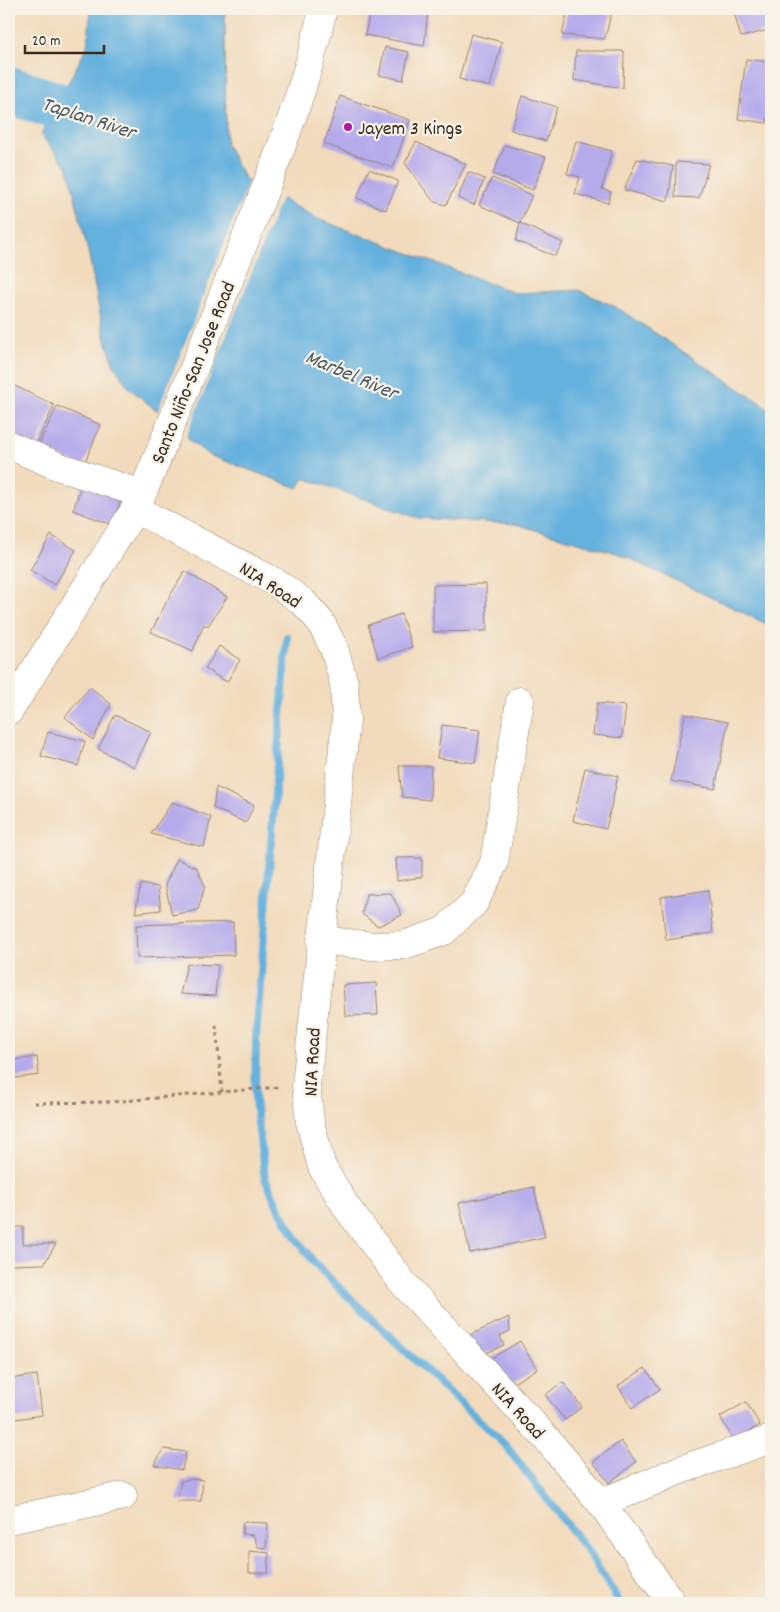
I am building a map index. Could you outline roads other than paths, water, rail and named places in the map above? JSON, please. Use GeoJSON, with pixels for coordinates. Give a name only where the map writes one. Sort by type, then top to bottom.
{"type":"FeatureCollection","features":[{"type":"Feature","properties":{"kind":"street","name":"Santo Niño-San Jose Road"},"geometry":{"type":"LineString","coordinates":[[9,711],[138,501],[163,445],[280,152],[316,46],[323,9]]}},
{"type":"Feature","properties":{"kind":"street","name":"NIA Road"},"geometry":{"type":"LineString","coordinates":[[9,444],[138,501],[275,582],[303,602],[320,621],[334,648],[344,683],[346,722],[306,1085],[310,1122],[322,1166],[347,1208],[403,1283],[544,1436],[600,1503],[672,1603]]}},
{"type":"Feature","properties":{"kind":"street"},"geometry":{"type":"LineString","coordinates":[[321,940],[372,946],[404,945],[444,931],[474,903],[494,864],[520,701]]}},
{"type":"Feature","properties":{"kind":"street"},"geometry":{"type":"LineString","coordinates":[[600,1503],[680,1470],[771,1439]]}},
{"type":"Feature","properties":{"kind":"street"},"geometry":{"type":"LineString","coordinates":[[9,1520],[123,1496]]}},
{"type":"Feature","properties":{"kind":"water","name":"Marbel River"},"geometry":{"type":"Polygon","coordinates":[[[91,9],[225,9],[226,144],[244,178],[318,219],[515,293],[578,290],[616,307],[771,410],[771,626],[620,554],[515,524],[418,518],[304,478],[298,488],[209,455],[190,441],[184,429],[129,388],[114,365],[104,334],[88,251],[68,168],[41,135],[87,47],[91,9]]]}},
{"type":"Feature","properties":{"kind":"waterway","name":"Taplan River"},"geometry":{"type":"LineString","coordinates":[[9,90],[117,126]]}},
{"type":"Feature","properties":{"kind":"waterway"},"geometry":{"type":"LineString","coordinates":[[287,637],[256,1039],[255,1100],[265,1178],[279,1209],[313,1261],[506,1446],[587,1550],[620,1603]]}},
{"type":"Feature","properties":{"kind":"place","name":"Jayem 3 Kings"},"geometry":{"type":"Point","coordinates":[348,127]}}]}
